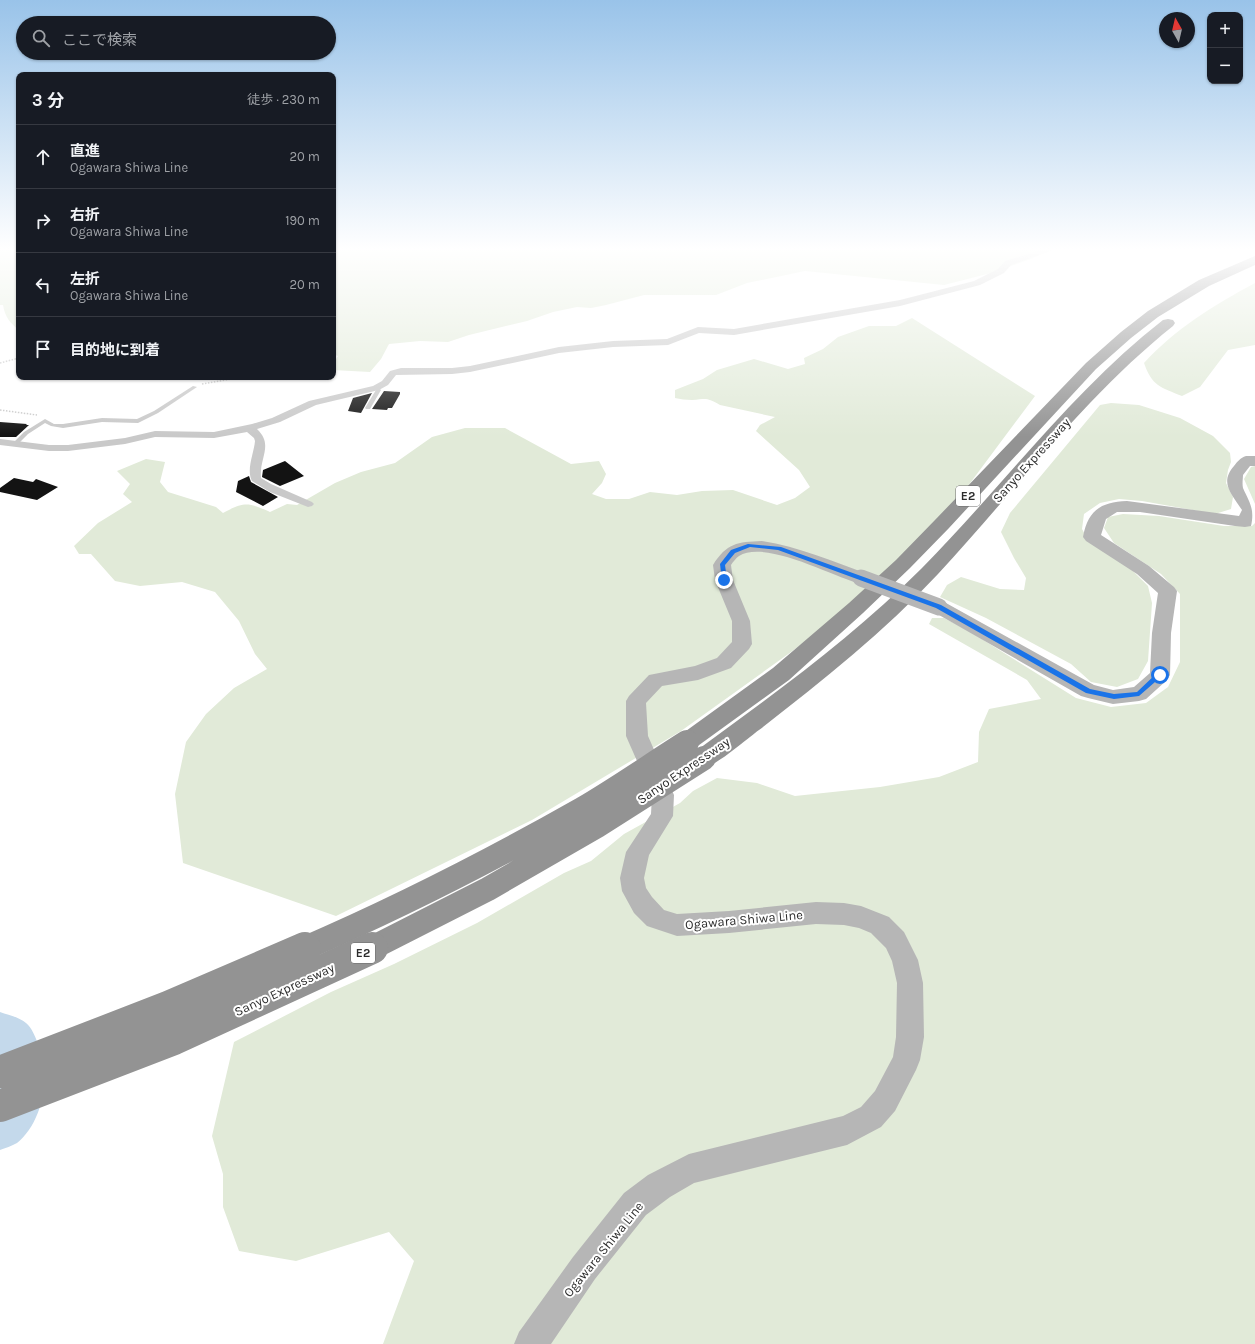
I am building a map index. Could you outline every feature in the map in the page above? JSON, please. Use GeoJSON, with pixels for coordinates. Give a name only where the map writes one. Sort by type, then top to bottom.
{"type":"FeatureCollection","features":[{"type":"Feature","properties":{"kind":"highway","name":"Sanyo Expressway"},"geometry":{"type":"LineString","coordinates":[[0,1106],[174,1039],[352,958],[488,889],[597,826],[696,750],[856,608],[903,564],[942,524],[1091,366],[1126,335],[1157,312]]}},
{"type":"Feature","properties":{"kind":"highway","name":"Sanyo Expressway"},"geometry":{"type":"LineString","coordinates":[[0,1072],[168,1007],[344,931],[477,866],[583,808],[696,750],[801,686],[890,609],[928,573],[1110,373],[1145,340],[1184,312]]}},
{"type":"Feature","properties":{"kind":"main road","name":"Ogawara Shiwa Line"},"geometry":{"type":"LineString","coordinates":[[531,1344],[584,1268],[635,1204],[658,1186],[689,1169],[846,1130],[872,1116],[885,1101],[906,1060],[910,1037],[910,983],[905,960],[895,940],[880,925],[861,917],[844,914],[816,913],[729,922],[677,925],[656,918],[643,905],[634,891],[632,878],[638,852],[662,816],[663,795],[637,736],[636,700],[656,680],[698,673],[724,663],[742,644],[741,621],[724,580],[722,565],[733,552],[750,546],[779,548],[939,607],[1088,691],[1114,697],[1139,694],[1160,675],[1160,639],[1164,607],[1168,591],[1143,570],[1092,537],[1095,521],[1109,508],[1125,507],[1158,509],[1245,522],[1250,510],[1236,487],[1236,474],[1246,461],[1255,461]]}},
{"type":"Feature","properties":{"kind":"street"},"geometry":{"type":"LineString","coordinates":[[0,442],[48,448],[68,448],[125,441],[155,434],[200,436],[248,428],[276,420],[313,403],[376,388],[385,383],[393,374],[401,371],[452,371],[470,369],[553,351],[613,344],[668,342],[698,330],[734,332],[850,312]]}},
{"type":"Feature","properties":{"kind":"street"},"geometry":{"type":"LineString","coordinates":[[248,428],[260,439],[261,443],[255,465],[256,479],[261,484],[294,496],[308,504]]}},
{"type":"Feature","properties":{"kind":"lane"},"geometry":{"type":"LineString","coordinates":[[16,443],[26,433],[45,421],[53,425],[63,426],[102,420],[138,421],[156,412],[195,387]]}},
{"type":"Feature","properties":{"kind":"lane"},"geometry":{"type":"LineString","coordinates":[[368,408],[379,390],[376,388]]}},
{"type":"Feature","properties":{"kind":"path"},"geometry":{"type":"LineString","coordinates":[[0,362],[16,359]]}},
{"type":"Feature","properties":{"kind":"path"},"geometry":{"type":"LineString","coordinates":[[195,387],[225,380]]}},
{"type":"Feature","properties":{"kind":"path"},"geometry":{"type":"LineString","coordinates":[[0,410],[38,415],[45,421]]}},
{"type":"Feature","properties":{"kind":"green space"},"geometry":{"type":"Polygon","coordinates":[[[5,312],[16,312],[16,328],[8,319],[5,312]]]}},
{"type":"Feature","properties":{"kind":"green space"},"geometry":{"type":"Polygon","coordinates":[[[336,312],[554,312],[527,321],[469,335],[448,342],[420,341],[389,344],[381,359],[370,372],[336,370],[336,359],[338,356],[336,355],[336,312]]]}},
{"type":"Feature","properties":{"kind":"green space"},"geometry":{"type":"Polygon","coordinates":[[[1206,312],[1255,312],[1255,345],[1228,350],[1200,387],[1182,396],[1158,385],[1150,377],[1144,363],[1169,339],[1206,312]]]}},
{"type":"Feature","properties":{"kind":"green space"},"geometry":{"type":"Polygon","coordinates":[[[912,318],[1035,396],[930,537],[879,585],[791,652],[681,731],[532,820],[336,916],[183,863],[175,794],[186,742],[206,714],[234,688],[267,669],[255,654],[239,621],[215,592],[182,582],[140,586],[115,581],[91,554],[79,554],[74,546],[98,523],[132,502],[123,494],[130,484],[117,471],[146,459],[165,462],[160,482],[168,492],[216,507],[223,513],[241,505],[256,506],[270,512],[287,504],[297,505],[335,483],[361,472],[395,463],[432,437],[465,428],[505,428],[571,464],[599,461],[606,474],[602,483],[592,494],[606,499],[629,499],[650,492],[677,495],[702,491],[733,490],[777,505],[795,498],[810,487],[799,470],[756,431],[760,425],[775,417],[720,405],[706,399],[690,400],[675,398],[675,390],[703,379],[717,370],[754,359],[788,369],[805,364],[804,358],[823,349],[838,337],[869,326],[896,326],[912,318]]]}},
{"type":"Feature","properties":{"kind":"green space"},"geometry":{"type":"Polygon","coordinates":[[[1111,403],[1139,405],[1180,418],[1213,436],[1230,453],[1231,462],[1226,483],[1233,497],[1231,509],[1215,514],[1142,501],[1119,499],[1100,503],[1084,514],[1082,529],[1088,540],[1130,568],[1148,586],[1152,603],[1148,661],[1138,679],[1117,687],[1091,682],[1071,664],[986,618],[940,597],[947,585],[961,577],[1000,589],[1024,590],[1026,578],[1001,532],[1010,513],[1100,405],[1111,403]]]}},
{"type":"Feature","properties":{"kind":"green space"},"geometry":{"type":"Polygon","coordinates":[[[1255,466],[1255,504],[1244,479],[1251,467],[1255,466]]]}},
{"type":"Feature","properties":{"kind":"green space"},"geometry":{"type":"Polygon","coordinates":[[[1123,514],[1159,516],[1224,526],[1252,526],[1255,523],[1255,1344],[383,1344],[414,1261],[389,1232],[296,1261],[239,1251],[223,1207],[223,1174],[212,1136],[234,1042],[331,992],[394,964],[477,923],[564,873],[591,861],[624,834],[680,803],[693,791],[717,778],[757,783],[795,796],[880,787],[939,777],[978,762],[979,732],[989,709],[1041,699],[1027,680],[929,624],[932,618],[944,618],[969,631],[1076,698],[1111,707],[1146,703],[1168,687],[1180,662],[1180,594],[1161,574],[1114,543],[1104,528],[1108,517],[1123,514]]]}},
{"type":"Feature","properties":{"kind":"building"},"geometry":{"type":"Polygon","coordinates":[[[384,391],[400,392],[400,394],[392,408],[388,408],[387,410],[372,409],[384,391]]]}},
{"type":"Feature","properties":{"kind":"building"},"geometry":{"type":"Polygon","coordinates":[[[372,393],[361,413],[348,411],[353,398],[372,393]]]}},
{"type":"Feature","properties":{"kind":"building"},"geometry":{"type":"Polygon","coordinates":[[[0,422],[29,425],[16,437],[0,437],[0,422]]]}},
{"type":"Feature","properties":{"kind":"building"},"geometry":{"type":"Polygon","coordinates":[[[285,461],[304,476],[280,486],[262,477],[263,470],[285,461]]]}},
{"type":"Feature","properties":{"kind":"building"},"geometry":{"type":"Polygon","coordinates":[[[249,476],[251,482],[278,497],[263,506],[236,492],[238,481],[249,476]]]}},
{"type":"Feature","properties":{"kind":"building"},"geometry":{"type":"Polygon","coordinates":[[[14,478],[33,482],[36,479],[58,487],[37,500],[0,492],[0,488],[14,478]]]}},
{"type":"Feature","properties":{"kind":"waterway"},"geometry":{"type":"LineString","coordinates":[[0,1032],[10,1036],[16,1043],[23,1059],[24,1068],[23,1087],[19,1103],[6,1123],[0,1128]]}},
{"type":"Feature","properties":{"kind":"route"},"geometry":{"type":"LineString","coordinates":[[724,580],[722,565],[733,552],[750,546],[779,548],[939,607],[1088,691],[1114,697],[1139,694],[1160,675]]}}]}
